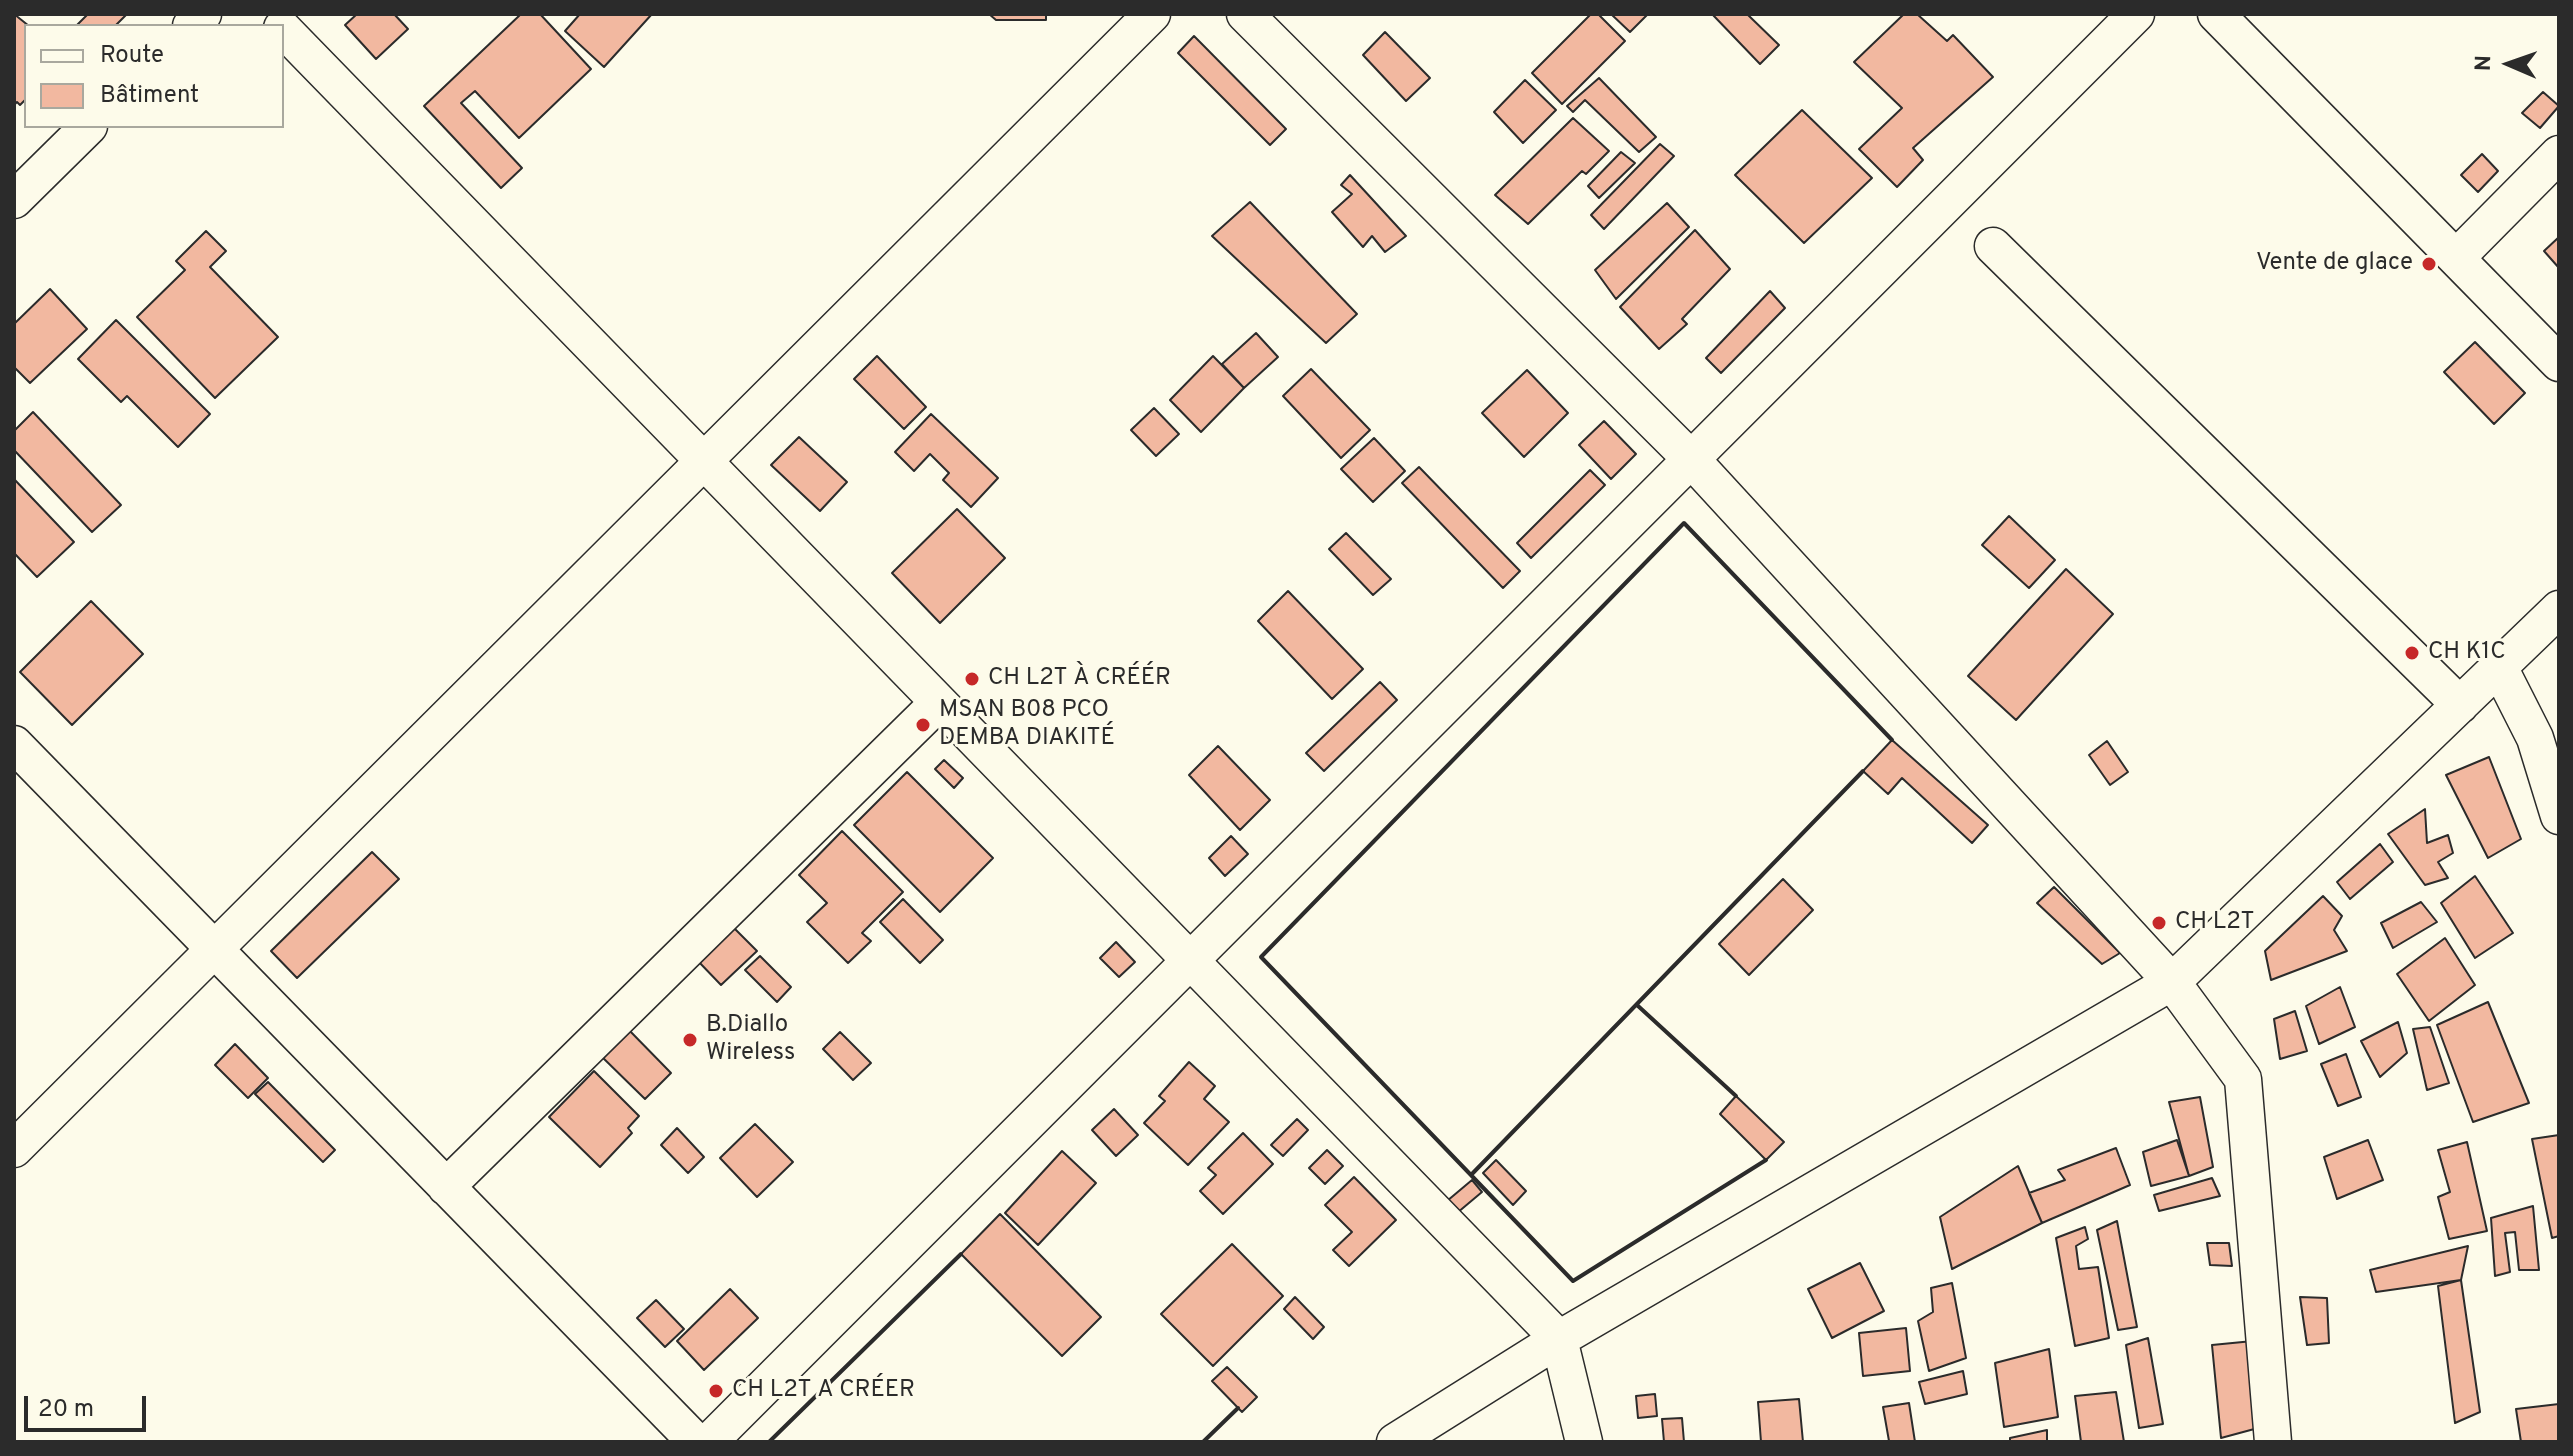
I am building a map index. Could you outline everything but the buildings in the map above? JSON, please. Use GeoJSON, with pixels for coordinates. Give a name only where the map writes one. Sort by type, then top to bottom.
{"type":"FeatureCollection","features":[{"type":"Feature","properties":{"kind":"street"},"geometry":{"type":"LineString","coordinates":[[14,1149],[1152,14]]}},
{"type":"Feature","properties":{"kind":"street"},"geometry":{"type":"LineString","coordinates":[[1245,14],[1691,459],[2172,982],[2243,1079],[2273,1442]]}},
{"type":"Feature","properties":{"kind":"street"},"geometry":{"type":"LineString","coordinates":[[709,1442],[2136,14]]}},
{"type":"Feature","properties":{"kind":"street"},"geometry":{"type":"LineString","coordinates":[[2216,14],[2559,363]]}},
{"type":"Feature","properties":{"kind":"street"},"geometry":{"type":"LineString","coordinates":[[284,30],[1559,1339],[1584,1442]]}},
{"type":"Feature","properties":{"kind":"street"},"geometry":{"type":"LineString","coordinates":[[14,200],[87,128]]}},
{"type":"Feature","properties":{"kind":"street"},"geometry":{"type":"LineString","coordinates":[[2456,258],[2559,154]]}},
{"type":"Feature","properties":{"kind":"street"},"geometry":{"type":"LineString","coordinates":[[1993,246],[2460,705]]}},
{"type":"Feature","properties":{"kind":"street"},"geometry":{"type":"LineString","coordinates":[[1395,1442],[1559,1339],[2172,982],[2559,609]]}},
{"type":"Feature","properties":{"kind":"street"},"geometry":{"type":"LineString","coordinates":[[2499,667],[2535,738],[2559,816]]}},
{"type":"Feature","properties":{"kind":"street"},"geometry":{"type":"LineString","coordinates":[[446,1187],[938,703]]}},
{"type":"Feature","properties":{"kind":"street"},"geometry":{"type":"LineString","coordinates":[[14,744],[696,1442]]}},
{"type":"Feature","properties":{"kind":"wall"},"geometry":{"type":"LineString","coordinates":[[1766,1160],[1573,1281],[1261,957],[1684,523],[1892,740]]}},
{"type":"Feature","properties":{"kind":"wall"},"geometry":{"type":"LineString","coordinates":[[1471,1175],[1863,771]]}},
{"type":"Feature","properties":{"kind":"wall"},"geometry":{"type":"LineString","coordinates":[[1637,1005],[1736,1096]]}},
{"type":"Feature","properties":{"kind":"wall"},"geometry":{"type":"LineString","coordinates":[[769,1442],[961,1254]]}},
{"type":"Feature","properties":{"kind":"wall"},"geometry":{"type":"LineString","coordinates":[[1203,1442],[1238,1408]]}},
{"type":"Feature","properties":{"kind":"place","name":"Vente de glace"},"geometry":{"type":"Point","coordinates":[2429,264]}},
{"type":"Feature","properties":{"kind":"place","name":"CH K1C"},"geometry":{"type":"Point","coordinates":[2412,653]}},
{"type":"Feature","properties":{"kind":"place","name":"CH L2T À CRÉÉR"},"geometry":{"type":"Point","coordinates":[972,679]}},
{"type":"Feature","properties":{"kind":"place","name":"MSAN B08 PCO DEMBA DIAKITÉ"},"geometry":{"type":"Point","coordinates":[923,725]}},
{"type":"Feature","properties":{"kind":"place","name":"CH L2T"},"geometry":{"type":"Point","coordinates":[2159,923]}},
{"type":"Feature","properties":{"kind":"place","name":"B.Diallo Wireless"},"geometry":{"type":"Point","coordinates":[690,1040]}},
{"type":"Feature","properties":{"kind":"place","name":"CH L2T A CRÉER"},"geometry":{"type":"Point","coordinates":[716,1391]}}]}
